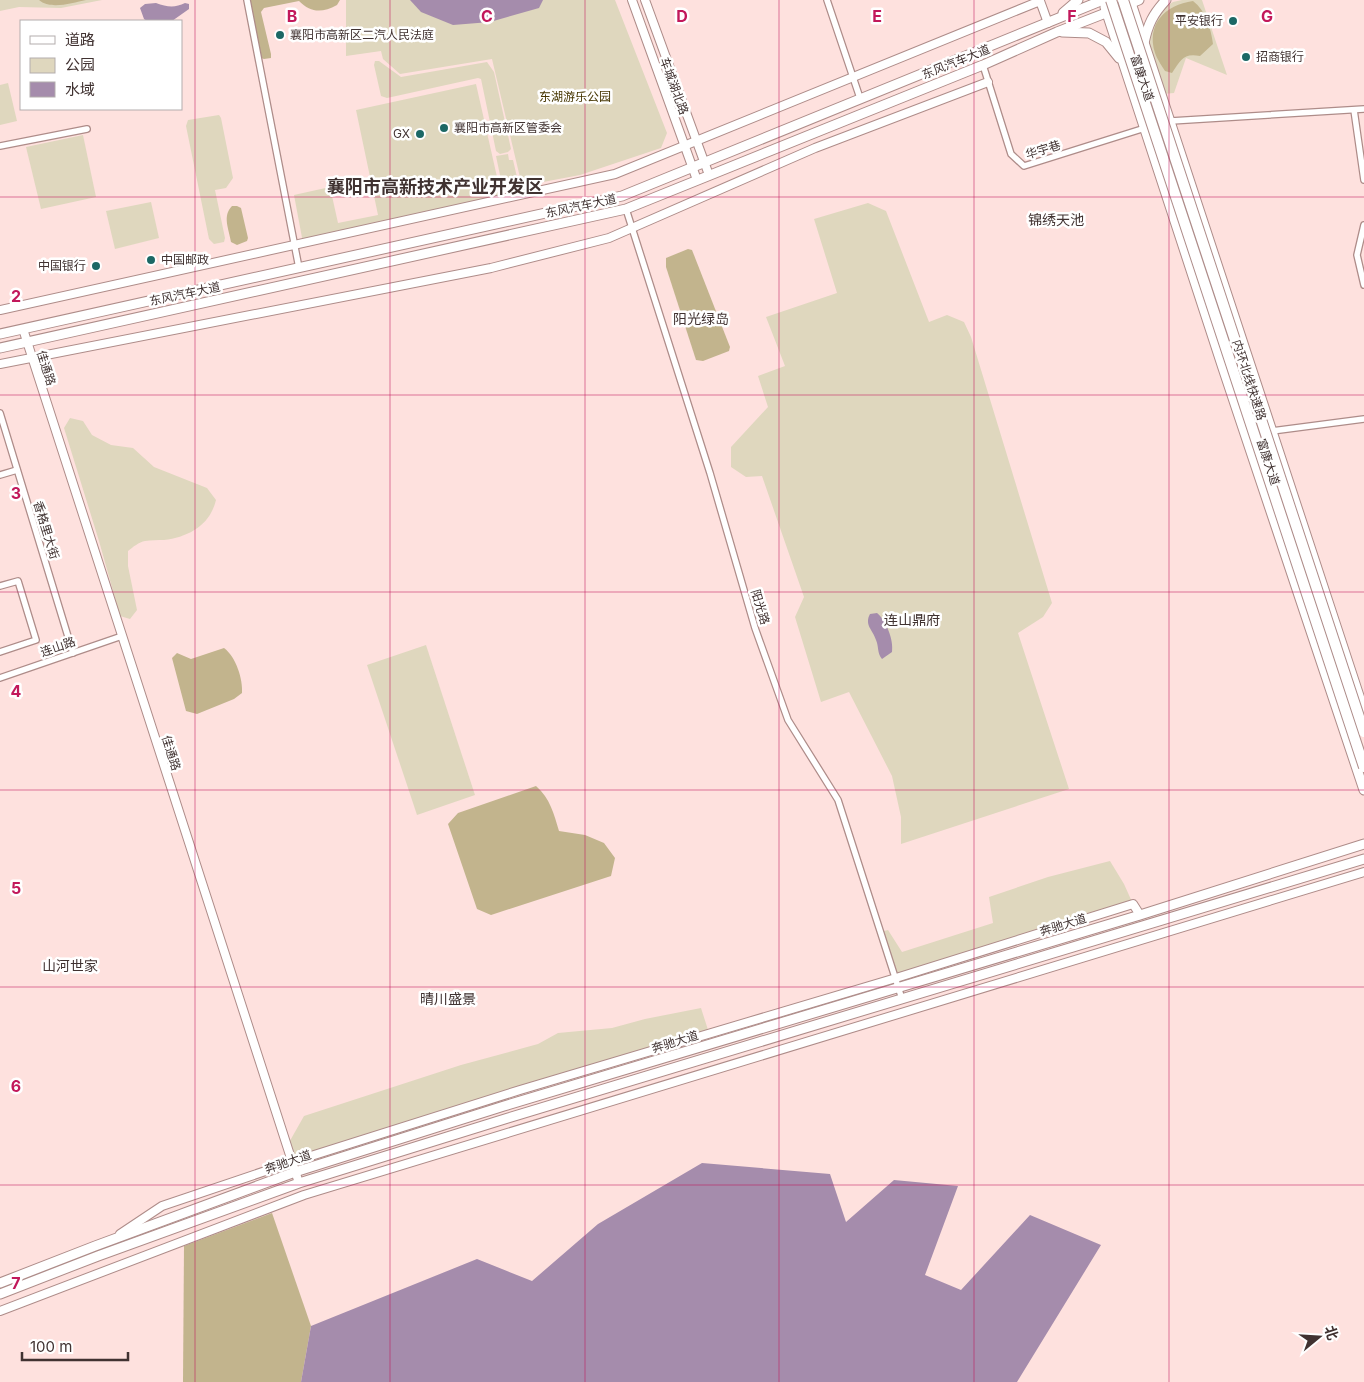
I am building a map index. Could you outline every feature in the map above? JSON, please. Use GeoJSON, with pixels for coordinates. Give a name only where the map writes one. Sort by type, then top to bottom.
{"type":"FeatureCollection","features":[{"type":"Feature","properties":{"kind":"highway","name":"内环北线快速路"},"geometry":{"type":"LineString","coordinates":[[1111,0],[1364,767]]}},
{"type":"Feature","properties":{"kind":"highway","name":"内环北线快速路"},"geometry":{"type":"LineString","coordinates":[[1130,1],[1364,732]]}},
{"type":"Feature","properties":{"kind":"main road"},"geometry":{"type":"LineString","coordinates":[[1052,21],[1078,0]]}},
{"type":"Feature","properties":{"kind":"main road","name":"东风汽车大道"},"geometry":{"type":"LineString","coordinates":[[0,334],[622,196],[1103,0]]}},
{"type":"Feature","properties":{"kind":"main road","name":"富康大道"},"geometry":{"type":"LineString","coordinates":[[1103,0],[1364,790]]}},
{"type":"Feature","properties":{"kind":"main road"},"geometry":{"type":"LineString","coordinates":[[1144,43],[1148,24],[1166,0]]}},
{"type":"Feature","properties":{"kind":"main road","name":"东风汽车大道"},"geometry":{"type":"LineString","coordinates":[[0,348],[626,209],[982,66],[1130,1]]}},
{"type":"Feature","properties":{"kind":"main road","name":"富康大道"},"geometry":{"type":"LineString","coordinates":[[1130,1],[1364,710]]}},
{"type":"Feature","properties":{"kind":"main road"},"geometry":{"type":"LineString","coordinates":[[1057,32],[1090,33],[1106,42],[1124,66]]}},
{"type":"Feature","properties":{"kind":"main road","name":"奔驰大道"},"geometry":{"type":"LineString","coordinates":[[0,1283],[295,1172],[504,1106],[1140,915],[1364,844]]}},
{"type":"Feature","properties":{"kind":"main road","name":"奔驰大道"},"geometry":{"type":"LineString","coordinates":[[0,1294],[299,1183],[1364,859]]}},
{"type":"Feature","properties":{"kind":"street"},"geometry":{"type":"LineString","coordinates":[[246,0],[299,268]]}},
{"type":"Feature","properties":{"kind":"street","name":"车城湖北路"},"geometry":{"type":"LineString","coordinates":[[632,0],[697,180]]}},
{"type":"Feature","properties":{"kind":"street","name":"车城湖北路"},"geometry":{"type":"LineString","coordinates":[[646,0],[709,175]]}},
{"type":"Feature","properties":{"kind":"street"},"geometry":{"type":"LineString","coordinates":[[827,0],[860,98]]}},
{"type":"Feature","properties":{"kind":"street"},"geometry":{"type":"LineString","coordinates":[[0,310],[615,174],[1040,1],[1052,21]]}},
{"type":"Feature","properties":{"kind":"street","name":"华宇巷"},"geometry":{"type":"LineString","coordinates":[[982,66],[1011,154],[1024,166],[1146,128]]}},
{"type":"Feature","properties":{"kind":"street"},"geometry":{"type":"LineString","coordinates":[[0,364],[491,268],[609,238],[814,148],[988,82]]}},
{"type":"Feature","properties":{"kind":"street"},"geometry":{"type":"LineString","coordinates":[[1171,121],[1364,109]]}},
{"type":"Feature","properties":{"kind":"street"},"geometry":{"type":"LineString","coordinates":[[1354,110],[1364,180]]}},
{"type":"Feature","properties":{"kind":"street"},"geometry":{"type":"LineString","coordinates":[[0,146],[87,129]]}},
{"type":"Feature","properties":{"kind":"street","name":"阳光路"},"geometry":{"type":"LineString","coordinates":[[626,209],[707,464],[755,628],[788,720],[838,800],[902,998]]}},
{"type":"Feature","properties":{"kind":"street"},"geometry":{"type":"LineString","coordinates":[[1364,226],[1357,255],[1364,285]]}},
{"type":"Feature","properties":{"kind":"street","name":"佳通路"},"geometry":{"type":"LineString","coordinates":[[23,329],[299,1183]]}},
{"type":"Feature","properties":{"kind":"street","name":"香格里大街"},"geometry":{"type":"LineString","coordinates":[[0,413],[73,653]]}},
{"type":"Feature","properties":{"kind":"street"},"geometry":{"type":"LineString","coordinates":[[1247,439],[1272,431],[1364,419]]}},
{"type":"Feature","properties":{"kind":"street"},"geometry":{"type":"LineString","coordinates":[[0,475],[17,470]]}},
{"type":"Feature","properties":{"kind":"street"},"geometry":{"type":"LineString","coordinates":[[0,586],[18,582],[36,640],[0,652]]}},
{"type":"Feature","properties":{"kind":"street","name":"连山路"},"geometry":{"type":"LineString","coordinates":[[0,678],[122,636]]}},
{"type":"Feature","properties":{"kind":"street"},"geometry":{"type":"LineString","coordinates":[[0,1311],[304,1195],[1364,872]]}},
{"type":"Feature","properties":{"kind":"street"},"geometry":{"type":"LineString","coordinates":[[113,1239],[162,1206],[292,1162],[520,1090],[896,978],[1133,904],[1140,915]]}},
{"type":"Feature","properties":{"kind":"street"},"geometry":{"type":"LineString","coordinates":[[1006,967],[1010,980]]}},
{"type":"Feature","properties":{"kind":"green space"},"geometry":{"type":"Polygon","coordinates":[[[0,0],[102,0],[61,8],[19,7],[0,11],[0,0]]]}},
{"type":"Feature","properties":{"kind":"green space","name":"东湖游乐公园"},"geometry":{"type":"Polygon","coordinates":[[[346,0],[615,0],[667,133],[661,148],[580,175],[522,186],[492,59],[400,74],[383,59],[381,51],[346,56],[346,0]]]}},
{"type":"Feature","properties":{"kind":"green space"},"geometry":{"type":"Polygon","coordinates":[[[1202,0],[1227,75],[1186,58],[1174,93],[1162,94],[1146,49],[1151,25],[1161,10],[1173,2],[1202,0]]]}},
{"type":"Feature","properties":{"kind":"green space"},"geometry":{"type":"Polygon","coordinates":[[[375,61],[379,61],[401,77],[487,62],[494,72],[511,149],[500,154],[496,151],[481,79],[478,78],[387,98],[381,96],[374,65],[375,61]]]}},
{"type":"Feature","properties":{"kind":"green space"},"geometry":{"type":"Polygon","coordinates":[[[8,83],[17,121],[0,125],[0,85],[8,83]]]}},
{"type":"Feature","properties":{"kind":"green space"},"geometry":{"type":"Polygon","coordinates":[[[476,84],[502,199],[303,243],[294,195],[330,187],[338,223],[378,215],[356,110],[476,84]]]}},
{"type":"Feature","properties":{"kind":"green space"},"geometry":{"type":"Polygon","coordinates":[[[219,115],[233,178],[226,188],[215,190],[225,238],[224,242],[214,244],[209,239],[186,126],[188,120],[219,115]]]}},
{"type":"Feature","properties":{"kind":"green space"},"geometry":{"type":"Polygon","coordinates":[[[83,135],[96,197],[41,209],[26,147],[83,135]]]}},
{"type":"Feature","properties":{"kind":"green space"},"geometry":{"type":"Polygon","coordinates":[[[508,154],[509,160],[513,160],[517,177],[501,180],[496,156],[508,154]]]}},
{"type":"Feature","properties":{"kind":"green space"},"geometry":{"type":"Polygon","coordinates":[[[151,202],[159,238],[115,249],[106,211],[151,202]]]}},
{"type":"Feature","properties":{"kind":"green space"},"geometry":{"type":"Polygon","coordinates":[[[868,203],[886,211],[929,322],[947,315],[964,322],[971,337],[1052,603],[1043,617],[1018,633],[1069,789],[901,844],[901,817],[892,776],[849,692],[821,702],[795,617],[804,597],[762,476],[746,477],[731,467],[731,447],[768,407],[758,376],[785,366],[766,317],[837,293],[814,219],[868,203]]]}},
{"type":"Feature","properties":{"kind":"green space"},"geometry":{"type":"Polygon","coordinates":[[[70,418],[83,421],[92,435],[111,445],[133,448],[154,467],[207,488],[216,500],[213,509],[204,523],[190,533],[164,540],[143,542],[128,551],[128,566],[137,610],[130,619],[120,616],[64,428],[70,418]]]}},
{"type":"Feature","properties":{"kind":"green space"},"geometry":{"type":"Polygon","coordinates":[[[426,645],[475,795],[417,815],[367,665],[426,645]]]}},
{"type":"Feature","properties":{"kind":"green space"},"geometry":{"type":"Polygon","coordinates":[[[1110,861],[1133,904],[896,978],[880,932],[888,930],[902,952],[993,923],[989,897],[1048,877],[1110,861]]]}},
{"type":"Feature","properties":{"kind":"green space"},"geometry":{"type":"Polygon","coordinates":[[[701,1008],[709,1033],[292,1162],[287,1146],[304,1116],[461,1065],[538,1044],[558,1033],[612,1028],[645,1019],[701,1008]]]}},
{"type":"Feature","properties":{"kind":"shaded area"},"geometry":{"type":"Polygon","coordinates":[[[39,0],[86,0],[68,4],[49,5],[39,0]]]}},
{"type":"Feature","properties":{"kind":"shaded area"},"geometry":{"type":"Polygon","coordinates":[[[249,0],[340,0],[337,5],[322,10],[312,10],[299,1],[264,8],[261,12],[271,58],[264,59],[261,58],[249,0]]]}},
{"type":"Feature","properties":{"kind":"shaded area"},"geometry":{"type":"Polygon","coordinates":[[[1193,1],[1198,5],[1207,21],[1213,44],[1200,56],[1194,55],[1183,58],[1172,73],[1165,71],[1156,55],[1153,43],[1153,33],[1156,25],[1166,12],[1183,3],[1193,1]]]}},
{"type":"Feature","properties":{"kind":"shaded area"},"geometry":{"type":"Polygon","coordinates":[[[232,206],[241,208],[248,238],[247,241],[237,245],[231,242],[227,223],[227,214],[232,206]]]}},
{"type":"Feature","properties":{"kind":"shaded area"},"geometry":{"type":"Polygon","coordinates":[[[688,249],[692,250],[730,347],[729,351],[703,361],[696,360],[666,267],[666,258],[688,249]]]}},
{"type":"Feature","properties":{"kind":"shaded area"},"geometry":{"type":"Polygon","coordinates":[[[224,648],[232,657],[238,669],[242,693],[234,699],[197,714],[186,711],[172,658],[177,653],[191,659],[224,648]]]}},
{"type":"Feature","properties":{"kind":"shaded area"},"geometry":{"type":"Polygon","coordinates":[[[536,786],[548,801],[559,831],[585,835],[604,843],[615,858],[611,876],[491,915],[477,909],[448,824],[458,813],[536,786]]]}},
{"type":"Feature","properties":{"kind":"shaded area"},"geometry":{"type":"Polygon","coordinates":[[[272,1213],[311,1326],[301,1382],[183,1382],[184,1246],[272,1213]]]}},
{"type":"Feature","properties":{"kind":"water"},"geometry":{"type":"Polygon","coordinates":[[[410,0],[543,0],[539,8],[490,22],[453,25],[421,12],[410,0]]]}},
{"type":"Feature","properties":{"kind":"water"},"geometry":{"type":"Polygon","coordinates":[[[156,3],[178,6],[185,3],[189,4],[189,9],[173,20],[146,20],[140,8],[145,4],[156,3]]]}},
{"type":"Feature","properties":{"kind":"water"},"geometry":{"type":"Polygon","coordinates":[[[877,613],[886,625],[892,642],[892,652],[882,659],[868,621],[870,614],[877,613]]]}},
{"type":"Feature","properties":{"kind":"water"},"geometry":{"type":"Polygon","coordinates":[[[702,1163],[830,1174],[846,1222],[894,1180],[958,1186],[925,1275],[961,1290],[1030,1215],[1101,1245],[1017,1382],[301,1382],[311,1326],[477,1259],[532,1281],[598,1224],[702,1163]]]}},
{"type":"Feature","properties":{"kind":"place","name":"平安银行"},"geometry":{"type":"Point","coordinates":[1233,21]}},
{"type":"Feature","properties":{"kind":"place","name":"襄阳市高新区二汽人民法庭"},"geometry":{"type":"Point","coordinates":[280,35]}},
{"type":"Feature","properties":{"kind":"place","name":"招商银行"},"geometry":{"type":"Point","coordinates":[1246,57]}},
{"type":"Feature","properties":{"kind":"place","name":"襄阳市高新区管委会"},"geometry":{"type":"Point","coordinates":[444,128]}},
{"type":"Feature","properties":{"kind":"place","name":"GX"},"geometry":{"type":"Point","coordinates":[420,134]}},
{"type":"Feature","properties":{"kind":"place","name":"中国邮政"},"geometry":{"type":"Point","coordinates":[151,260]}},
{"type":"Feature","properties":{"kind":"place","name":"中国银行"},"geometry":{"type":"Point","coordinates":[96,266]}},
{"type":"Feature","properties":{"kind":"district","name":"襄阳市高新技术产业开发区"},"geometry":{"type":"Point","coordinates":[435,187]}},
{"type":"Feature","properties":{"kind":"district","name":"锦绣天池"},"geometry":{"type":"Point","coordinates":[1056,220]}},
{"type":"Feature","properties":{"kind":"district","name":"阳光绿岛"},"geometry":{"type":"Point","coordinates":[701,319]}},
{"type":"Feature","properties":{"kind":"district","name":"连山鼎府"},"geometry":{"type":"Point","coordinates":[912,620]}},
{"type":"Feature","properties":{"kind":"district","name":"山河世家"},"geometry":{"type":"Point","coordinates":[70,966]}},
{"type":"Feature","properties":{"kind":"district","name":"晴川盛景"},"geometry":{"type":"Point","coordinates":[448,999]}}]}
